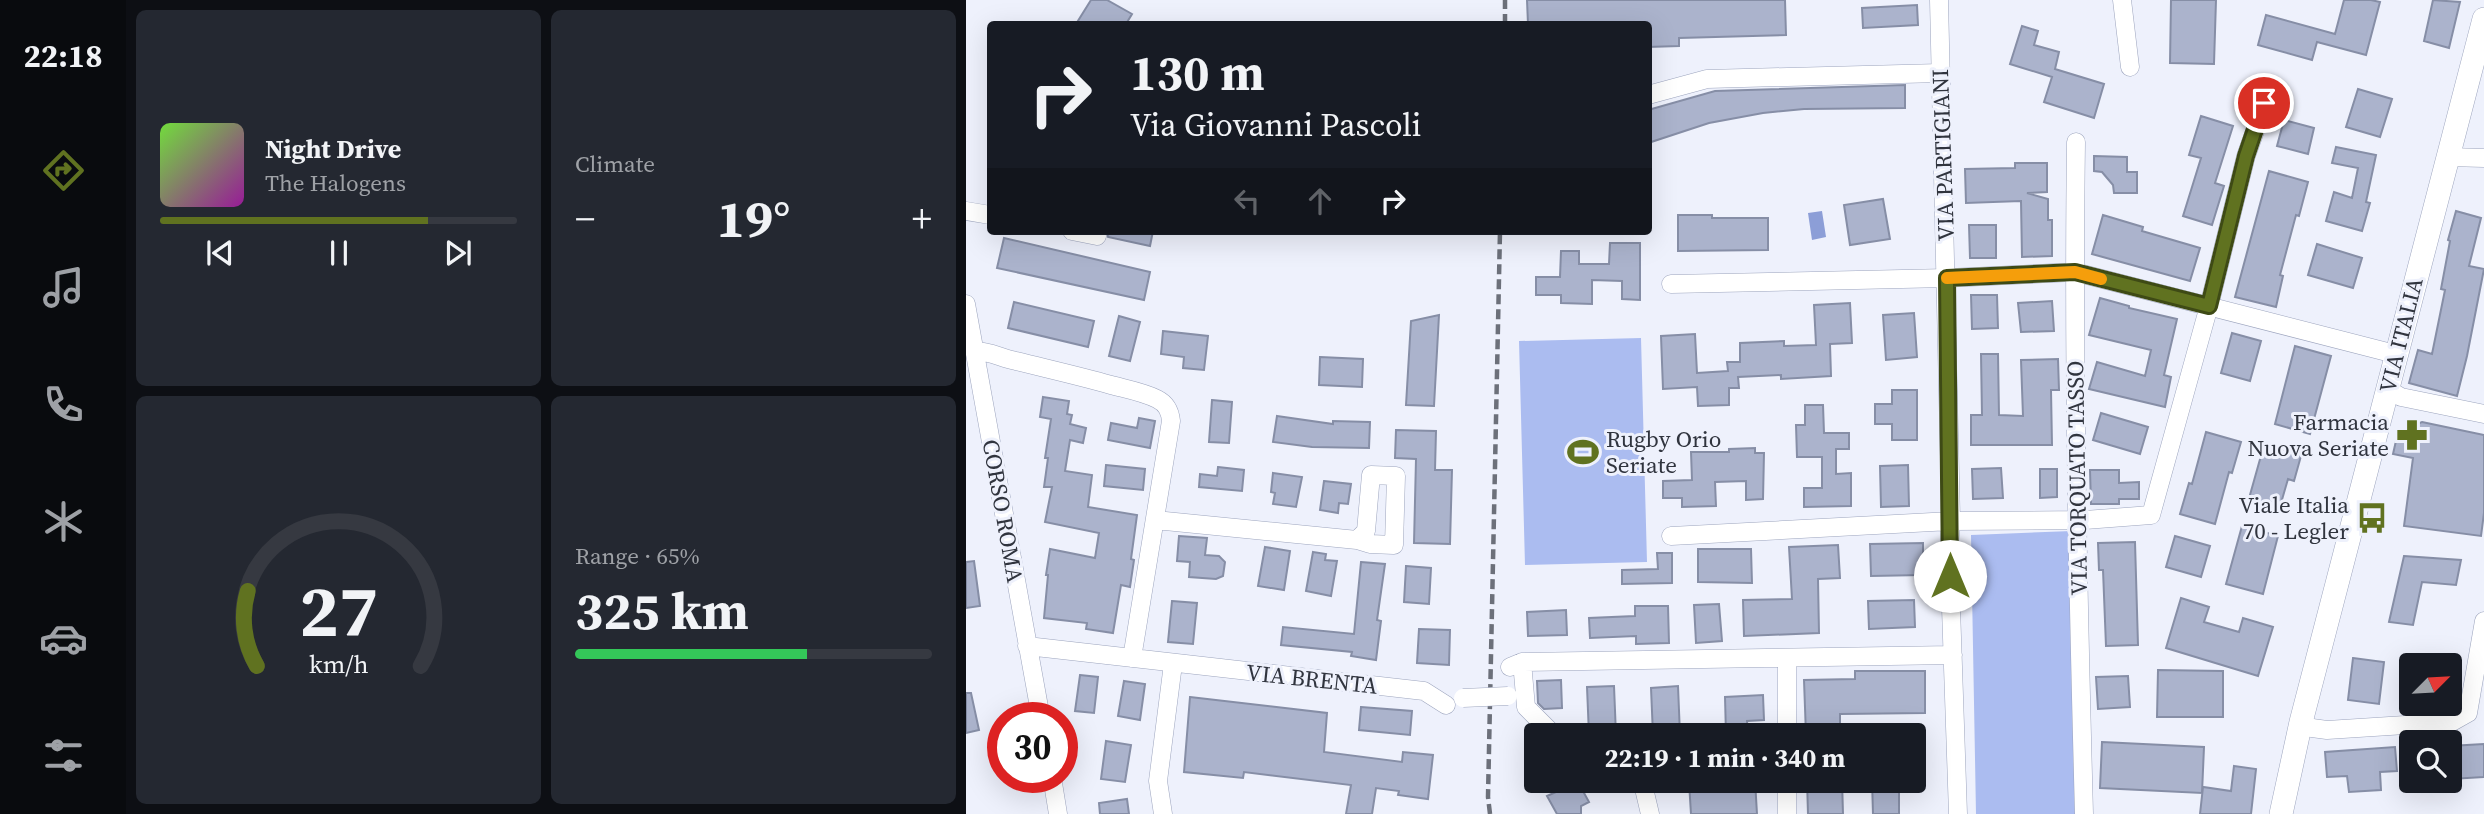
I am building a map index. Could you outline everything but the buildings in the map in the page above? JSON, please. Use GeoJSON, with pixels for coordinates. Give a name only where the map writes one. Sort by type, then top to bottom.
{"type":"FeatureCollection","features":[{"type":"Feature","properties":{"kind":"main road","name":"VIA ITALIA"},"geometry":{"type":"LineString","coordinates":[[2281,814],[2301,722],[2484,19]]}},
{"type":"Feature","properties":{"kind":"street","name":"VIA PARTIGIANI"},"geometry":{"type":"LineString","coordinates":[[1939,0],[1947,278],[1951,521],[1949,549],[1958,814]]}},
{"type":"Feature","properties":{"kind":"street"},"geometry":{"type":"LineString","coordinates":[[2122,0],[2130,67]]}},
{"type":"Feature","properties":{"kind":"street"},"geometry":{"type":"LineString","coordinates":[[1652,94],[1707,79],[1940,73]]}},
{"type":"Feature","properties":{"kind":"street"},"geometry":{"type":"LineString","coordinates":[[1671,536],[1951,521],[2146,517],[2153,512],[2209,306],[2246,156],[2264,103]]}},
{"type":"Feature","properties":{"kind":"street","name":"VIA TORQUATO TASSO"},"geometry":{"type":"LineString","coordinates":[[2076,142],[2076,520],[2084,814]]}},
{"type":"Feature","properties":{"kind":"street"},"geometry":{"type":"LineString","coordinates":[[2448,157],[2484,158]]}},
{"type":"Feature","properties":{"kind":"street"},"geometry":{"type":"LineString","coordinates":[[966,211],[987,214]]}},
{"type":"Feature","properties":{"kind":"street"},"geometry":{"type":"LineString","coordinates":[[1092,235],[1097,236]]}},
{"type":"Feature","properties":{"kind":"street"},"geometry":{"type":"LineString","coordinates":[[1671,284],[1947,278],[2075,272],[2395,354]]}},
{"type":"Feature","properties":{"kind":"street","name":"CORSO ROMA"},"geometry":{"type":"LineString","coordinates":[[966,304],[1038,702]]}},
{"type":"Feature","properties":{"kind":"street"},"geometry":{"type":"LineString","coordinates":[[974,351],[988,351],[1011,360],[1146,395],[1165,404],[1170,411],[1171,421],[1132,658]]}},
{"type":"Feature","properties":{"kind":"street"},"geometry":{"type":"LineString","coordinates":[[2388,389],[2400,397],[2484,414]]}},
{"type":"Feature","properties":{"kind":"street"},"geometry":{"type":"LineString","coordinates":[[1155,520],[1357,540]]}},
{"type":"Feature","properties":{"kind":"street"},"geometry":{"type":"LineString","coordinates":[[2301,722],[2312,728],[2327,730],[2452,722],[2468,713],[2484,621]]}},
{"type":"Feature","properties":{"kind":"street","name":"VIA BRENTA"},"geometry":{"type":"LineString","coordinates":[[1027,646],[1424,691],[1455,701],[1508,696]]}},
{"type":"Feature","properties":{"kind":"street"},"geometry":{"type":"LineString","coordinates":[[1542,723],[1526,707],[1516,664],[1952,655]]}},
{"type":"Feature","properties":{"kind":"street"},"geometry":{"type":"LineString","coordinates":[[1787,658],[1787,723]]}},
{"type":"Feature","properties":{"kind":"street"},"geometry":{"type":"LineString","coordinates":[[1163,814],[1158,781],[1173,664]]}},
{"type":"Feature","properties":{"kind":"street"},"geometry":{"type":"LineString","coordinates":[[1055,793],[1058,814]]}},
{"type":"Feature","properties":{"kind":"street"},"geometry":{"type":"LineString","coordinates":[[1645,793],[1650,814]]}},
{"type":"Feature","properties":{"kind":"street"},"geometry":{"type":"LineString","coordinates":[[1787,793],[1787,814]]}},
{"type":"Feature","properties":{"kind":"shaded area"},"geometry":{"type":"Polygon","coordinates":[[[1822,211],[1826,237],[1812,240],[1808,213],[1822,211]]]}},
{"type":"Feature","properties":{"kind":"shaded area","name":"Rugby Orio Seriate"},"geometry":{"type":"Polygon","coordinates":[[[1641,338],[1647,562],[1525,565],[1519,341],[1641,338]]]}},
{"type":"Feature","properties":{"kind":"shaded area"},"geometry":{"type":"Polygon","coordinates":[[[2072,531],[2079,814],[1976,814],[1971,535],[2072,531]]]}},
{"type":"Feature","properties":{"kind":"railway"},"geometry":{"type":"LineString","coordinates":[[1505,0],[1505,21]]}},
{"type":"Feature","properties":{"kind":"railway"},"geometry":{"type":"LineString","coordinates":[[1490,814],[1488,797],[1500,235]]}},
{"type":"Feature","properties":{"kind":"slow traffic"},"geometry":{"type":"LineString","coordinates":[[1947,278],[2075,272],[2101,279]]}},
{"type":"Feature","properties":{"kind":"place","name":"Farmacia Nuova Seriate"},"geometry":{"type":"Point","coordinates":[2412,435]}},
{"type":"Feature","properties":{"kind":"place","name":"Rugby Orio Seriate"},"geometry":{"type":"Point","coordinates":[1583,452]}},
{"type":"Feature","properties":{"kind":"place","name":"Viale Italia 70 - Legler"},"geometry":{"type":"Point","coordinates":[2372,518]}},
{"type":"Feature","properties":{"kind":"route"},"geometry":{"type":"LineString","coordinates":[[1950,576],[1947,278],[2075,272],[2209,306],[2246,156],[2264,103]]}}]}
